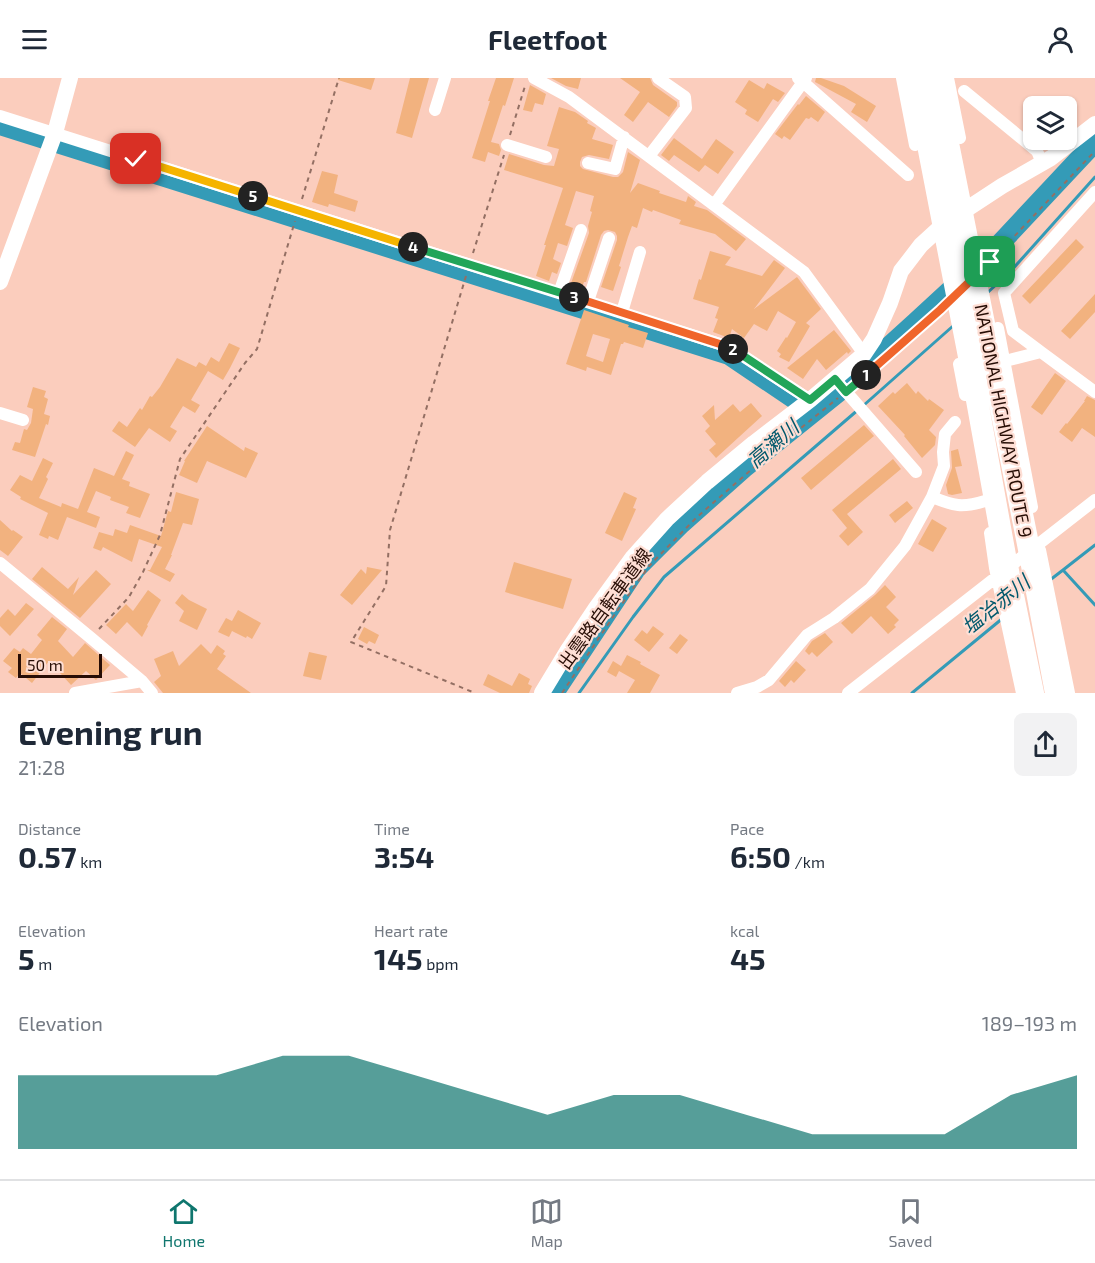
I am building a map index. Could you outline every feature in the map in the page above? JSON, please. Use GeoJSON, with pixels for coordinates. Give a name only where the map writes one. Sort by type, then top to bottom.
{"type":"FeatureCollection","features":[{"type":"Feature","properties":{"kind":"highway","name":"NATIONAL HIGHWAY ROUTE 9"},"geometry":{"type":"LineString","coordinates":[[916,79],[958,247],[990,340],[1033,540],[1048,619],[1056,687]]}},
{"type":"Feature","properties":{"kind":"highway","name":"NATIONAL HIGHWAY ROUTE 9"},"geometry":{"type":"LineString","coordinates":[[990,340],[964,373],[1016,642],[1056,687]]}},
{"type":"Feature","properties":{"kind":"street"},"geometry":{"type":"LineString","coordinates":[[0,282],[55,133],[70,78]]}},
{"type":"Feature","properties":{"kind":"street"},"geometry":{"type":"LineString","coordinates":[[435,110],[445,78]]}},
{"type":"Feature","properties":{"kind":"street"},"geometry":{"type":"LineString","coordinates":[[534,78],[570,97],[804,272],[864,354]]}},
{"type":"Feature","properties":{"kind":"street"},"geometry":{"type":"LineString","coordinates":[[649,156],[686,108],[685,97],[658,78]]}},
{"type":"Feature","properties":{"kind":"street"},"geometry":{"type":"LineString","coordinates":[[948,78],[960,138]]}},
{"type":"Feature","properties":{"kind":"street"},"geometry":{"type":"LineString","coordinates":[[714,206],[802,79],[908,175]]}},
{"type":"Feature","properties":{"kind":"street"},"geometry":{"type":"LineString","coordinates":[[915,145],[916,79]]}},
{"type":"Feature","properties":{"kind":"street"},"geometry":{"type":"LineString","coordinates":[[964,91],[1037,151],[1042,163]]}},
{"type":"Feature","properties":{"kind":"street"},"geometry":{"type":"LineString","coordinates":[[0,116],[729,347],[810,400]]}},
{"type":"Feature","properties":{"kind":"street"},"geometry":{"type":"LineString","coordinates":[[542,693],[596,608],[633,557],[667,519],[746,450],[810,400],[841,385],[878,330],[901,271],[921,245],[952,218],[1051,158],[1095,124]]}},
{"type":"Feature","properties":{"kind":"street"},"geometry":{"type":"LineString","coordinates":[[588,163],[615,170],[624,137]]}},
{"type":"Feature","properties":{"kind":"street"},"geometry":{"type":"LineString","coordinates":[[507,145],[546,158]]}},
{"type":"Feature","properties":{"kind":"street"},"geometry":{"type":"LineString","coordinates":[[1093,387],[1013,331],[1004,293],[1095,192]]}},
{"type":"Feature","properties":{"kind":"street"},"geometry":{"type":"LineString","coordinates":[[559,293],[581,230]]}},
{"type":"Feature","properties":{"kind":"street"},"geometry":{"type":"LineString","coordinates":[[588,301],[609,237]]}},
{"type":"Feature","properties":{"kind":"street"},"geometry":{"type":"LineString","coordinates":[[622,312],[640,252]]}},
{"type":"Feature","properties":{"kind":"street"},"geometry":{"type":"LineString","coordinates":[[990,340],[1041,352]]}},
{"type":"Feature","properties":{"kind":"street"},"geometry":{"type":"LineString","coordinates":[[964,373],[985,501],[1001,564]]}},
{"type":"Feature","properties":{"kind":"street"},"geometry":{"type":"LineString","coordinates":[[841,385],[916,472]]}},
{"type":"Feature","properties":{"kind":"street"},"geometry":{"type":"LineString","coordinates":[[0,413],[22,420]]}},
{"type":"Feature","properties":{"kind":"street"},"geometry":{"type":"LineString","coordinates":[[737,693],[758,687],[768,680],[807,635],[834,618],[870,589],[905,546],[932,497],[944,466],[945,434],[955,422]]}},
{"type":"Feature","properties":{"kind":"street"},"geometry":{"type":"LineString","coordinates":[[932,497],[949,504],[967,506],[985,501]]}},
{"type":"Feature","properties":{"kind":"street"},"geometry":{"type":"LineString","coordinates":[[848,693],[1095,500]]}},
{"type":"Feature","properties":{"kind":"street"},"geometry":{"type":"LineString","coordinates":[[0,563],[142,681],[152,693]]}},
{"type":"Feature","properties":{"kind":"street"},"geometry":{"type":"LineString","coordinates":[[1016,642],[1022,693]]}},
{"type":"Feature","properties":{"kind":"street"},"geometry":{"type":"LineString","coordinates":[[75,693],[142,681]]}},
{"type":"Feature","properties":{"kind":"path"},"geometry":{"type":"LineString","coordinates":[[91,638],[129,597],[160,535],[180,459],[245,363],[257,349],[339,78]]}},
{"type":"Feature","properties":{"kind":"path"},"geometry":{"type":"LineString","coordinates":[[475,693],[351,642],[386,586],[390,530],[469,265],[528,78]]}},
{"type":"Feature","properties":{"kind":"path"},"geometry":{"type":"LineString","coordinates":[[990,262],[1095,151]]}},
{"type":"Feature","properties":{"kind":"path","name":"出雲路自転車道線"},"geometry":{"type":"LineString","coordinates":[[562,693],[649,566],[697,517],[775,449],[841,385],[948,302]]}},
{"type":"Feature","properties":{"kind":"building"},"geometry":{"type":"Polygon","coordinates":[[[338,78],[375,78],[371,90],[338,80],[338,78]]]}},
{"type":"Feature","properties":{"kind":"building"},"geometry":{"type":"Polygon","coordinates":[[[410,78],[429,78],[412,138],[396,133],[410,78]]]}},
{"type":"Feature","properties":{"kind":"building"},"geometry":{"type":"Polygon","coordinates":[[[496,78],[514,78],[491,142],[499,144],[501,150],[499,156],[488,152],[485,162],[472,158],[496,78]]]}},
{"type":"Feature","properties":{"kind":"building"},"geometry":{"type":"Polygon","coordinates":[[[551,78],[581,78],[578,89],[551,78]]]}},
{"type":"Feature","properties":{"kind":"building"},"geometry":{"type":"Polygon","coordinates":[[[620,78],[650,78],[653,85],[677,102],[677,106],[669,117],[648,102],[633,122],[624,115],[640,92],[620,78]]]}},
{"type":"Feature","properties":{"kind":"building"},"geometry":{"type":"Polygon","coordinates":[[[816,78],[844,86],[876,106],[867,122],[851,112],[856,104],[815,82],[816,78]]]}},
{"type":"Feature","properties":{"kind":"building"},"geometry":{"type":"Polygon","coordinates":[[[749,80],[764,89],[767,83],[785,93],[778,102],[773,99],[758,122],[745,114],[747,110],[735,102],[749,80]]]}},
{"type":"Feature","properties":{"kind":"building"},"geometry":{"type":"Polygon","coordinates":[[[530,85],[546,94],[543,105],[535,103],[532,112],[523,110],[530,85]]]}},
{"type":"Feature","properties":{"kind":"building"},"geometry":{"type":"Polygon","coordinates":[[[806,96],[825,112],[818,122],[811,117],[806,118],[790,140],[784,136],[782,139],[775,134],[806,96]]]}},
{"type":"Feature","properties":{"kind":"building"},"geometry":{"type":"Polygon","coordinates":[[[559,107],[575,112],[596,128],[592,139],[613,145],[609,159],[589,155],[582,157],[580,166],[583,169],[618,177],[623,172],[628,152],[640,160],[630,193],[638,183],[686,202],[688,196],[696,202],[694,206],[707,210],[746,239],[736,251],[715,234],[679,224],[681,220],[643,208],[637,228],[632,226],[628,237],[613,291],[601,287],[617,240],[615,232],[608,230],[601,235],[586,282],[581,290],[570,286],[589,233],[588,226],[592,212],[590,211],[594,196],[576,191],[565,225],[573,228],[567,246],[558,243],[553,259],[561,263],[557,274],[552,272],[549,281],[536,276],[563,188],[504,170],[509,154],[554,166],[559,149],[547,146],[559,107]]]}},
{"type":"Feature","properties":{"kind":"building"},"geometry":{"type":"Polygon","coordinates":[[[674,138],[702,159],[716,139],[734,152],[718,174],[705,165],[699,172],[674,155],[669,161],[661,155],[674,138]]]}},
{"type":"Feature","properties":{"kind":"building"},"geometry":{"type":"Polygon","coordinates":[[[322,171],[338,175],[334,193],[358,201],[355,212],[329,204],[328,207],[312,202],[322,171]]]}},
{"type":"Feature","properties":{"kind":"building"},"geometry":{"type":"Polygon","coordinates":[[[1076,239],[1084,247],[1030,304],[1022,296],[1076,239]]]}},
{"type":"Feature","properties":{"kind":"building"},"geometry":{"type":"Polygon","coordinates":[[[710,251],[731,257],[725,265],[762,276],[774,260],[785,268],[754,309],[797,277],[821,309],[806,323],[810,326],[789,362],[779,357],[781,354],[777,351],[796,322],[778,311],[767,331],[754,324],[744,338],[732,329],[729,338],[713,332],[718,319],[715,318],[719,307],[693,299],[710,251]]]}},
{"type":"Feature","properties":{"kind":"building"},"geometry":{"type":"Polygon","coordinates":[[[1095,294],[1095,312],[1070,339],[1061,331],[1095,294]]]}},
{"type":"Feature","properties":{"kind":"building"},"geometry":{"type":"Polygon","coordinates":[[[584,310],[648,333],[643,348],[624,342],[621,344],[611,375],[587,367],[586,371],[566,364],[584,310]],[[593,334],[586,356],[603,362],[610,339],[593,334]]]}},
{"type":"Feature","properties":{"kind":"building"},"geometry":{"type":"Polygon","coordinates":[[[834,330],[851,351],[848,354],[847,352],[826,370],[817,359],[803,379],[787,368],[834,330]]]}},
{"type":"Feature","properties":{"kind":"building"},"geometry":{"type":"Polygon","coordinates":[[[229,343],[240,348],[223,380],[208,371],[191,400],[200,405],[195,413],[183,406],[170,427],[177,431],[170,442],[149,428],[135,447],[112,431],[119,421],[127,427],[140,408],[142,410],[150,396],[152,397],[160,387],[177,358],[196,367],[199,362],[206,366],[211,357],[219,362],[229,343]]]}},
{"type":"Feature","properties":{"kind":"building"},"geometry":{"type":"Polygon","coordinates":[[[1055,373],[1066,381],[1042,415],[1031,407],[1055,373]]]}},
{"type":"Feature","properties":{"kind":"building"},"geometry":{"type":"Polygon","coordinates":[[[907,383],[916,394],[918,391],[928,401],[929,399],[944,410],[929,430],[936,437],[935,445],[922,458],[905,435],[878,406],[907,383]]]}},
{"type":"Feature","properties":{"kind":"building"},"geometry":{"type":"Polygon","coordinates":[[[33,387],[46,391],[44,397],[48,399],[44,414],[50,416],[35,457],[12,450],[15,442],[20,443],[24,429],[27,430],[31,423],[33,409],[27,407],[33,387]]]}},
{"type":"Feature","properties":{"kind":"building"},"geometry":{"type":"Polygon","coordinates":[[[1087,396],[1095,400],[1095,437],[1082,428],[1072,442],[1059,432],[1087,396]]]}},
{"type":"Feature","properties":{"kind":"building"},"geometry":{"type":"Polygon","coordinates":[[[751,403],[762,416],[716,458],[709,450],[716,444],[705,431],[710,426],[702,416],[714,405],[715,420],[733,404],[740,412],[751,403]]]}},
{"type":"Feature","properties":{"kind":"building"},"geometry":{"type":"Polygon","coordinates":[[[864,425],[874,436],[811,490],[801,478],[864,425]]]}},
{"type":"Feature","properties":{"kind":"building"},"geometry":{"type":"Polygon","coordinates":[[[207,426],[244,451],[245,447],[258,453],[246,478],[207,461],[197,483],[179,475],[184,461],[207,426]]]}},
{"type":"Feature","properties":{"kind":"building"},"geometry":{"type":"Polygon","coordinates":[[[958,449],[962,466],[955,467],[962,493],[952,495],[948,494],[946,485],[952,468],[951,451],[958,449]]]}},
{"type":"Feature","properties":{"kind":"building"},"geometry":{"type":"Polygon","coordinates":[[[126,451],[134,455],[122,479],[130,482],[129,486],[150,494],[140,518],[126,513],[129,507],[110,500],[111,497],[96,491],[87,512],[100,517],[96,528],[67,517],[58,540],[49,536],[48,539],[39,535],[48,513],[20,499],[21,497],[10,490],[20,475],[32,481],[43,458],[53,463],[39,498],[61,507],[62,503],[78,509],[94,468],[114,476],[126,451]]]}},
{"type":"Feature","properties":{"kind":"building"},"geometry":{"type":"Polygon","coordinates":[[[893,459],[901,469],[847,514],[863,532],[848,546],[839,536],[847,528],[832,510],[893,459]]]}},
{"type":"Feature","properties":{"kind":"building"},"geometry":{"type":"Polygon","coordinates":[[[176,492],[199,499],[192,525],[183,523],[165,569],[175,574],[170,582],[147,570],[150,570],[162,547],[139,539],[132,562],[103,547],[101,551],[93,548],[99,532],[113,536],[115,529],[127,533],[130,525],[161,536],[176,492]]]}},
{"type":"Feature","properties":{"kind":"building"},"geometry":{"type":"Polygon","coordinates":[[[624,492],[637,498],[633,508],[636,509],[622,541],[605,533],[624,492]]]}},
{"type":"Feature","properties":{"kind":"building"},"geometry":{"type":"Polygon","coordinates":[[[907,501],[913,508],[895,523],[889,515],[907,501]]]}},
{"type":"Feature","properties":{"kind":"building"},"geometry":{"type":"Polygon","coordinates":[[[932,519],[947,528],[933,552],[918,544],[932,519]]]}},
{"type":"Feature","properties":{"kind":"building"},"geometry":{"type":"Polygon","coordinates":[[[0,520],[23,537],[8,556],[0,550],[0,520]]]}},
{"type":"Feature","properties":{"kind":"building"},"geometry":{"type":"Polygon","coordinates":[[[514,562],[572,579],[563,609],[505,592],[514,562]]]}},
{"type":"Feature","properties":{"kind":"building"},"geometry":{"type":"Polygon","coordinates":[[[42,567],[68,589],[79,577],[73,595],[96,570],[111,584],[80,618],[32,579],[42,567]]]}},
{"type":"Feature","properties":{"kind":"building"},"geometry":{"type":"Polygon","coordinates":[[[367,567],[382,570],[352,605],[340,595],[361,569],[366,574],[367,567]]]}},
{"type":"Feature","properties":{"kind":"building"},"geometry":{"type":"Polygon","coordinates":[[[885,585],[896,597],[886,607],[899,620],[894,625],[896,627],[888,634],[871,616],[852,634],[841,623],[885,585]]]}},
{"type":"Feature","properties":{"kind":"building"},"geometry":{"type":"Polygon","coordinates":[[[148,590],[161,600],[142,637],[127,622],[116,634],[106,625],[126,604],[133,611],[148,590]]]}},
{"type":"Feature","properties":{"kind":"building"},"geometry":{"type":"Polygon","coordinates":[[[182,594],[207,609],[197,630],[179,621],[184,611],[175,603],[182,594]]]}},
{"type":"Feature","properties":{"kind":"building"},"geometry":{"type":"Polygon","coordinates":[[[26,603],[34,609],[10,636],[0,626],[0,618],[8,609],[15,616],[26,603]]]}},
{"type":"Feature","properties":{"kind":"building"},"geometry":{"type":"Polygon","coordinates":[[[238,610],[261,623],[252,639],[232,631],[229,637],[218,632],[226,618],[232,621],[238,610]]]}},
{"type":"Feature","properties":{"kind":"building"},"geometry":{"type":"Polygon","coordinates":[[[52,617],[67,629],[58,641],[73,657],[85,643],[110,665],[96,680],[86,671],[71,685],[49,661],[32,683],[20,673],[16,678],[8,672],[12,668],[3,661],[14,648],[20,652],[23,648],[31,654],[42,640],[37,635],[52,617]]]}},
{"type":"Feature","properties":{"kind":"building"},"geometry":{"type":"Polygon","coordinates":[[[653,626],[664,634],[649,652],[634,640],[642,630],[647,634],[653,626]]]}},
{"type":"Feature","properties":{"kind":"building"},"geometry":{"type":"Polygon","coordinates":[[[364,627],[379,635],[375,644],[369,641],[367,644],[358,639],[364,627]]]}},
{"type":"Feature","properties":{"kind":"building"},"geometry":{"type":"Polygon","coordinates":[[[825,633],[833,642],[817,657],[812,652],[809,655],[805,651],[812,641],[825,633]]]}},
{"type":"Feature","properties":{"kind":"building"},"geometry":{"type":"Polygon","coordinates":[[[680,634],[688,640],[677,654],[669,648],[680,634]]]}},
{"type":"Feature","properties":{"kind":"building"},"geometry":{"type":"Polygon","coordinates":[[[201,644],[211,654],[217,645],[225,651],[223,654],[226,656],[217,669],[251,693],[163,693],[154,682],[161,676],[154,659],[173,651],[179,666],[201,644]]]}},
{"type":"Feature","properties":{"kind":"building"},"geometry":{"type":"Polygon","coordinates":[[[309,652],[327,656],[321,680],[303,676],[309,652]]]}},
{"type":"Feature","properties":{"kind":"building"},"geometry":{"type":"Polygon","coordinates":[[[627,655],[660,675],[650,693],[627,693],[635,680],[619,671],[616,677],[607,672],[613,661],[621,666],[627,655]]]}},
{"type":"Feature","properties":{"kind":"building"},"geometry":{"type":"Polygon","coordinates":[[[796,661],[806,670],[794,683],[791,680],[785,687],[779,681],[796,661]]]}},
{"type":"Feature","properties":{"kind":"building"},"geometry":{"type":"Polygon","coordinates":[[[519,673],[530,679],[528,684],[532,686],[529,693],[500,693],[483,685],[488,674],[512,686],[519,673]]]}},
{"type":"Feature","properties":{"kind":"waterway"},"geometry":{"type":"LineString","coordinates":[[0,125],[729,355],[812,411]]}},
{"type":"Feature","properties":{"kind":"waterway","name":"高瀬川"},"geometry":{"type":"LineString","coordinates":[[554,693],[636,569],[681,524],[744,468],[840,391],[994,250],[1095,142]]}},
{"type":"Feature","properties":{"kind":"waterway"},"geometry":{"type":"LineString","coordinates":[[986,294],[1010,272],[1095,177]]}},
{"type":"Feature","properties":{"kind":"waterway"},"geometry":{"type":"LineString","coordinates":[[864,405],[953,326]]}},
{"type":"Feature","properties":{"kind":"waterway"},"geometry":{"type":"LineString","coordinates":[[579,693],[664,577],[859,409]]}},
{"type":"Feature","properties":{"kind":"waterway"},"geometry":{"type":"LineString","coordinates":[[1063,570],[1095,545]]}},
{"type":"Feature","properties":{"kind":"waterway","name":"塩冶赤川"},"geometry":{"type":"LineString","coordinates":[[1050,580],[1063,570],[1095,605]]}},
{"type":"Feature","properties":{"kind":"waterway","name":"塩冶赤川"},"geometry":{"type":"LineString","coordinates":[[912,693],[1003,618]]}},
{"type":"Feature","properties":{"kind":"route"},"geometry":{"type":"LineString","coordinates":[[136,159],[729,347],[810,400],[835,379],[846,392],[940,310],[990,262]]}}]}
